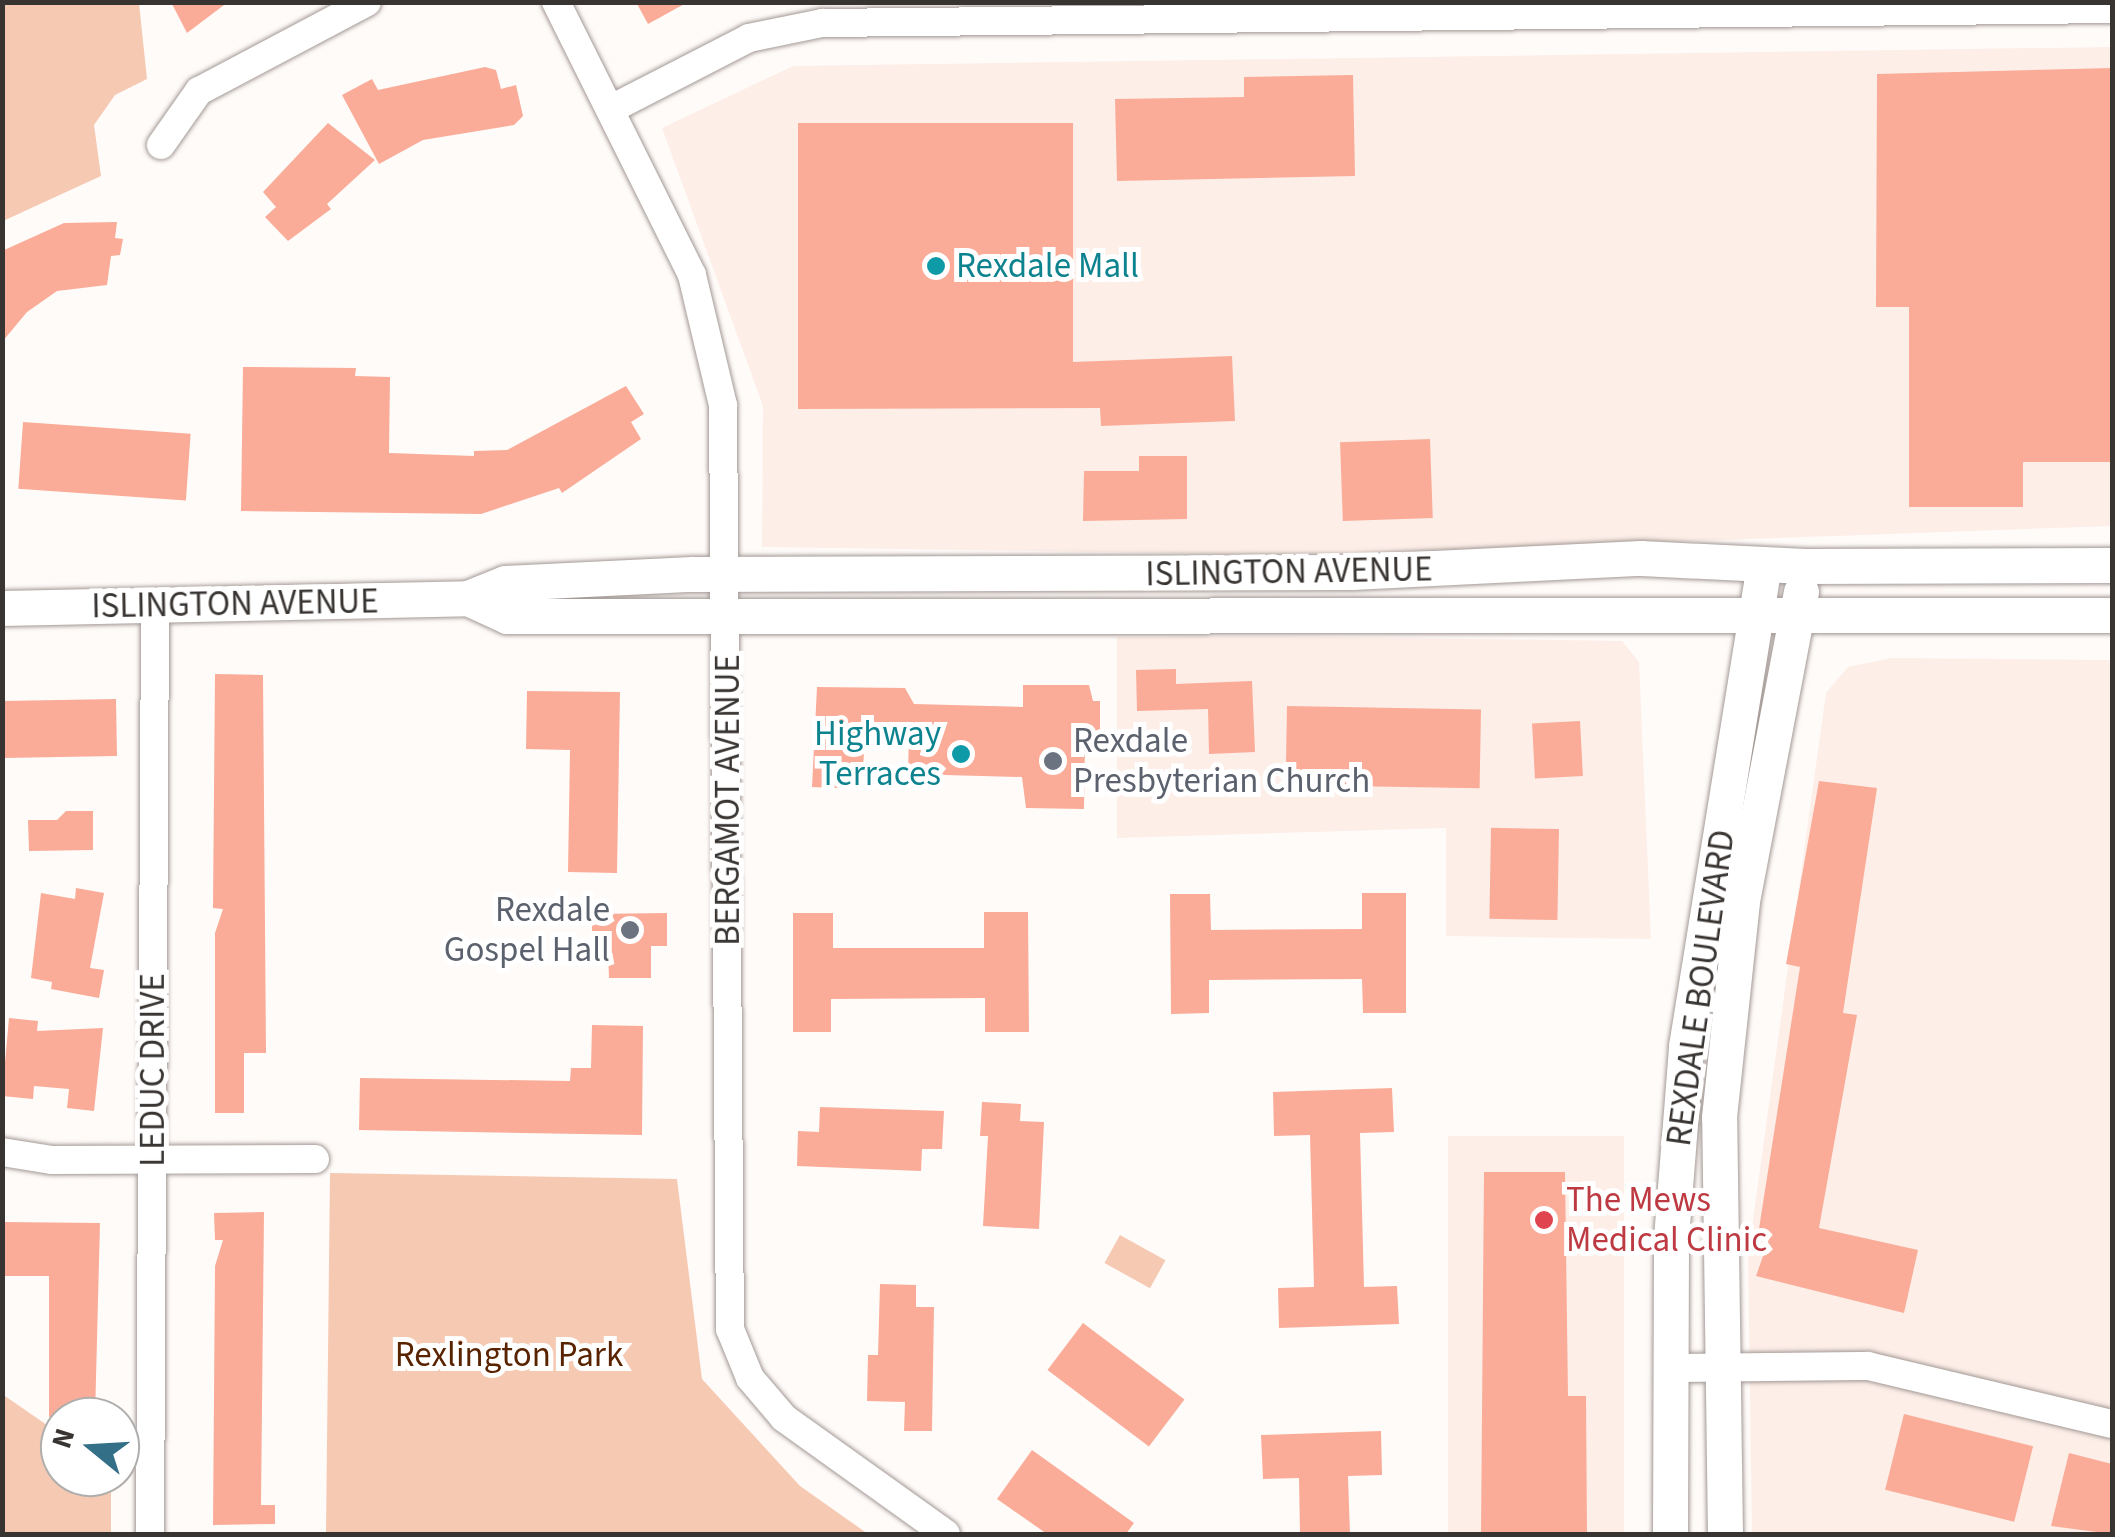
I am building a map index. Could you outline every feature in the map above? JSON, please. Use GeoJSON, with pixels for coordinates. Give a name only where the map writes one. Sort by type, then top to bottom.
{"type":"FeatureCollection","features":[{"type":"Feature","properties":{"kind":"main road","name":"ISLINGTON AVENUE"},"geometry":{"type":"LineString","coordinates":[[2,608],[468,598],[505,582],[728,574],[1352,572],[1641,558],[1805,566],[2112,565]]}},
{"type":"Feature","properties":{"kind":"main road","name":"REXDALE BOULEVARD"},"geometry":{"type":"LineString","coordinates":[[1670,1534],[1671,1238],[1686,1046],[1764,564]]}},
{"type":"Feature","properties":{"kind":"main road","name":"REXDALE BOULEVARD"},"geometry":{"type":"LineString","coordinates":[[1725,1534],[1719,1118],[1729,998],[1805,566]]}},
{"type":"Feature","properties":{"kind":"main road","name":"ISLINGTON AVENUE"},"geometry":{"type":"LineString","coordinates":[[468,598],[507,616],[2112,614]]}},
{"type":"Feature","properties":{"kind":"street"},"geometry":{"type":"LineString","coordinates":[[161,145],[199,91],[367,2]]}},
{"type":"Feature","properties":{"kind":"street","name":"BERGAMOT AVENUE"},"geometry":{"type":"LineString","coordinates":[[556,2],[692,275],[714,352],[722,405],[728,574],[730,1328],[750,1378],[784,1418],[946,1534]]}},
{"type":"Feature","properties":{"kind":"street"},"geometry":{"type":"LineString","coordinates":[[612,109],[749,38],[822,23],[1172,9],[2112,9]]}},
{"type":"Feature","properties":{"kind":"street","name":"LEDUC DRIVE"},"geometry":{"type":"LineString","coordinates":[[150,1534],[155,606]]}},
{"type":"Feature","properties":{"kind":"street"},"geometry":{"type":"LineString","coordinates":[[2,1152],[52,1160],[315,1159]]}},
{"type":"Feature","properties":{"kind":"street"},"geometry":{"type":"LineString","coordinates":[[1671,1368],[1868,1366],[2112,1424]]}},
{"type":"Feature","properties":{"kind":"shaded area"},"geometry":{"type":"Polygon","coordinates":[[[2112,47],[2112,526],[1303,555],[762,547],[763,406],[662,128],[793,66],[2112,47]]]}},
{"type":"Feature","properties":{"kind":"shaded area"},"geometry":{"type":"Polygon","coordinates":[[[1117,637],[1622,641],[1639,662],[1651,939],[1446,936],[1446,828],[1117,838],[1117,637]]]}},
{"type":"Feature","properties":{"kind":"shaded area"},"geometry":{"type":"Polygon","coordinates":[[[1892,658],[2112,660],[2112,1534],[1752,1534],[1748,1256],[1826,693],[1848,667],[1892,658]]]}},
{"type":"Feature","properties":{"kind":"shaded area"},"geometry":{"type":"Polygon","coordinates":[[[1448,1136],[1624,1136],[1624,1534],[1448,1534],[1448,1136]]]}},
{"type":"Feature","properties":{"kind":"green space"},"geometry":{"type":"Polygon","coordinates":[[[2,3],[139,3],[147,79],[115,95],[94,125],[101,176],[3,221],[2,3]]]}},
{"type":"Feature","properties":{"kind":"green space","name":"Rexlington Park"},"geometry":{"type":"Polygon","coordinates":[[[330,1173],[677,1179],[702,1379],[800,1486],[868,1534],[326,1534],[330,1173]]]}},
{"type":"Feature","properties":{"kind":"green space"},"geometry":{"type":"Polygon","coordinates":[[[1120,1235],[1165,1260],[1150,1288],[1104,1263],[1120,1235]]]}},
{"type":"Feature","properties":{"kind":"green space"},"geometry":{"type":"Polygon","coordinates":[[[2,1394],[40,1420],[40,1497],[111,1497],[111,1534],[3,1534],[2,1394]]]}},
{"type":"Feature","properties":{"kind":"building"},"geometry":{"type":"Polygon","coordinates":[[[171,2],[228,2],[187,33],[171,2]]]}},
{"type":"Feature","properties":{"kind":"building"},"geometry":{"type":"Polygon","coordinates":[[[636,2],[688,2],[648,24],[636,2]]]}},
{"type":"Feature","properties":{"kind":"building"},"geometry":{"type":"Polygon","coordinates":[[[485,67],[496,70],[501,89],[516,85],[523,116],[514,125],[423,140],[379,164],[342,95],[372,79],[378,90],[485,67]]]}},
{"type":"Feature","properties":{"kind":"building"},"geometry":{"type":"Polygon","coordinates":[[[2112,68],[2112,462],[2023,462],[2023,507],[1909,507],[1909,307],[1876,307],[1877,74],[2112,68]]]}},
{"type":"Feature","properties":{"kind":"building"},"geometry":{"type":"Polygon","coordinates":[[[1353,75],[1355,176],[1117,181],[1115,99],[1244,97],[1244,77],[1353,75]]]}},
{"type":"Feature","properties":{"kind":"building"},"geometry":{"type":"Polygon","coordinates":[[[328,123],[375,160],[327,204],[331,209],[288,241],[265,217],[276,207],[263,192],[328,123]]]}},
{"type":"Feature","properties":{"kind":"building","name":"Rexdale Mall"},"geometry":{"type":"Polygon","coordinates":[[[798,123],[1073,123],[1073,362],[1232,356],[1235,421],[1101,426],[1100,408],[798,409],[798,123]]]}},
{"type":"Feature","properties":{"kind":"building"},"geometry":{"type":"Polygon","coordinates":[[[117,222],[115,238],[123,239],[120,255],[111,256],[107,285],[57,291],[27,312],[2,342],[2,251],[64,223],[117,222]]]}},
{"type":"Feature","properties":{"kind":"building"},"geometry":{"type":"Polygon","coordinates":[[[243,367],[356,368],[355,376],[390,377],[389,453],[474,456],[474,451],[507,450],[626,386],[644,414],[631,422],[641,439],[562,493],[559,488],[481,514],[241,511],[243,367]]]}},
{"type":"Feature","properties":{"kind":"building"},"geometry":{"type":"Polygon","coordinates":[[[23,422],[191,434],[186,501],[18,489],[23,422]]]}},
{"type":"Feature","properties":{"kind":"building"},"geometry":{"type":"Polygon","coordinates":[[[1430,439],[1433,518],[1343,521],[1340,442],[1430,439]]]}},
{"type":"Feature","properties":{"kind":"building"},"geometry":{"type":"Polygon","coordinates":[[[1139,456],[1187,456],[1187,519],[1083,521],[1084,471],[1139,471],[1139,456]]]}},
{"type":"Feature","properties":{"kind":"building"},"geometry":{"type":"Polygon","coordinates":[[[1176,669],[1176,684],[1252,681],[1255,752],[1209,754],[1208,709],[1137,711],[1136,670],[1176,669]]]}},
{"type":"Feature","properties":{"kind":"building"},"geometry":{"type":"Polygon","coordinates":[[[215,674],[263,675],[266,1053],[244,1053],[244,1113],[215,1113],[215,933],[223,909],[213,908],[215,674]]]}},
{"type":"Feature","properties":{"kind":"building","name":"Highway Terraces"},"geometry":{"type":"Polygon","coordinates":[[[1023,685],[1089,685],[1093,701],[1100,701],[1100,739],[1085,739],[1084,809],[1026,808],[1022,777],[908,774],[909,734],[865,733],[862,789],[812,787],[817,687],[905,688],[914,704],[1023,707],[1023,685]]]}},
{"type":"Feature","properties":{"kind":"building"},"geometry":{"type":"Polygon","coordinates":[[[527,691],[620,692],[617,873],[568,872],[570,750],[526,749],[527,691]]]}},
{"type":"Feature","properties":{"kind":"building"},"geometry":{"type":"Polygon","coordinates":[[[116,699],[117,756],[3,758],[2,701],[116,699]]]}},
{"type":"Feature","properties":{"kind":"building"},"geometry":{"type":"Polygon","coordinates":[[[1287,706],[1481,709],[1480,788],[1286,785],[1287,706]]]}},
{"type":"Feature","properties":{"kind":"building"},"geometry":{"type":"Polygon","coordinates":[[[1580,721],[1583,776],[1535,778],[1532,724],[1580,721]]]}},
{"type":"Feature","properties":{"kind":"building"},"geometry":{"type":"Polygon","coordinates":[[[1819,781],[1877,788],[1843,1013],[1857,1015],[1819,1228],[1918,1250],[1904,1313],[1756,1276],[1769,1239],[1758,1235],[1800,967],[1786,964],[1819,781]]]}},
{"type":"Feature","properties":{"kind":"building"},"geometry":{"type":"Polygon","coordinates":[[[66,811],[93,811],[93,850],[29,851],[28,820],[57,820],[66,811]]]}},
{"type":"Feature","properties":{"kind":"building"},"geometry":{"type":"Polygon","coordinates":[[[1491,828],[1559,829],[1557,920],[1489,919],[1491,828]]]}},
{"type":"Feature","properties":{"kind":"building"},"geometry":{"type":"Polygon","coordinates":[[[76,888],[104,893],[90,968],[104,970],[99,998],[51,989],[52,982],[31,978],[41,893],[75,899],[76,888]]]}},
{"type":"Feature","properties":{"kind":"building"},"geometry":{"type":"Polygon","coordinates":[[[1362,893],[1406,893],[1406,1013],[1363,1013],[1362,979],[1209,980],[1209,1013],[1171,1014],[1170,894],[1210,894],[1211,930],[1362,929],[1362,893]]]}},
{"type":"Feature","properties":{"kind":"building"},"geometry":{"type":"Polygon","coordinates":[[[984,912],[1028,912],[1029,1032],[985,1032],[985,998],[831,999],[831,1032],[793,1032],[793,913],[833,913],[833,948],[984,948],[984,912]]]}},
{"type":"Feature","properties":{"kind":"building","name":"Rexdale Gospel Hall"},"geometry":{"type":"Polygon","coordinates":[[[667,913],[667,946],[651,946],[651,978],[609,978],[608,951],[592,951],[592,914],[667,913]]]}},
{"type":"Feature","properties":{"kind":"building"},"geometry":{"type":"Polygon","coordinates":[[[9,1018],[38,1021],[37,1031],[103,1028],[94,1111],[67,1108],[69,1089],[34,1086],[33,1099],[2,1096],[9,1018]]]}},
{"type":"Feature","properties":{"kind":"building"},"geometry":{"type":"Polygon","coordinates":[[[592,1025],[643,1026],[642,1135],[359,1130],[360,1078],[570,1081],[571,1068],[591,1068],[592,1025]]]}},
{"type":"Feature","properties":{"kind":"building"},"geometry":{"type":"Polygon","coordinates":[[[1392,1088],[1394,1132],[1360,1133],[1364,1287],[1397,1286],[1399,1324],[1279,1328],[1278,1288],[1314,1287],[1310,1135],[1274,1136],[1273,1092],[1392,1088]]]}},
{"type":"Feature","properties":{"kind":"building"},"geometry":{"type":"Polygon","coordinates":[[[982,1102],[1021,1104],[1020,1121],[1044,1122],[1039,1229],[983,1226],[988,1136],[980,1136],[982,1102]]]}},
{"type":"Feature","properties":{"kind":"building"},"geometry":{"type":"Polygon","coordinates":[[[820,1107],[944,1111],[942,1149],[922,1149],[921,1171],[797,1166],[798,1131],[819,1132],[820,1107]]]}},
{"type":"Feature","properties":{"kind":"building"},"geometry":{"type":"Polygon","coordinates":[[[1484,1172],[1565,1172],[1568,1396],[1586,1396],[1587,1534],[1481,1534],[1484,1172]]]}},
{"type":"Feature","properties":{"kind":"building"},"geometry":{"type":"Polygon","coordinates":[[[264,1212],[261,1505],[275,1505],[275,1524],[213,1525],[215,1266],[223,1240],[215,1240],[214,1213],[264,1212]]]}},
{"type":"Feature","properties":{"kind":"building"},"geometry":{"type":"Polygon","coordinates":[[[2,1222],[100,1223],[96,1397],[49,1397],[49,1276],[2,1276],[2,1222]]]}},
{"type":"Feature","properties":{"kind":"building"},"geometry":{"type":"Polygon","coordinates":[[[880,1284],[916,1285],[916,1307],[934,1307],[932,1431],[904,1431],[905,1402],[867,1401],[868,1355],[878,1355],[880,1284]]]}},
{"type":"Feature","properties":{"kind":"building"},"geometry":{"type":"Polygon","coordinates":[[[1083,1323],[1184,1399],[1149,1447],[1047,1370],[1083,1323]]]}},
{"type":"Feature","properties":{"kind":"building"},"geometry":{"type":"Polygon","coordinates":[[[1904,1414],[2033,1446],[2014,1522],[1885,1490],[1904,1414]]]}},
{"type":"Feature","properties":{"kind":"building"},"geometry":{"type":"Polygon","coordinates":[[[1381,1431],[1382,1475],[1348,1476],[1350,1534],[1300,1534],[1299,1478],[1263,1479],[1261,1435],[1381,1431]]]}},
{"type":"Feature","properties":{"kind":"building"},"geometry":{"type":"Polygon","coordinates":[[[1032,1450],[1134,1523],[1126,1534],[1047,1534],[997,1499],[1032,1450]]]}},
{"type":"Feature","properties":{"kind":"building"},"geometry":{"type":"Polygon","coordinates":[[[2069,1453],[2112,1464],[2112,1534],[2051,1526],[2069,1453]]]}},
{"type":"Feature","properties":{"kind":"place","name":"Rexdale Mall"},"geometry":{"type":"Point","coordinates":[936,266]}},
{"type":"Feature","properties":{"kind":"place","name":"Highway Terraces"},"geometry":{"type":"Point","coordinates":[961,754]}},
{"type":"Feature","properties":{"kind":"place","name":"Rexdale Presbyterian Church"},"geometry":{"type":"Point","coordinates":[1053,761]}},
{"type":"Feature","properties":{"kind":"place","name":"Rexdale Gospel Hall"},"geometry":{"type":"Point","coordinates":[630,930]}},
{"type":"Feature","properties":{"kind":"place","name":"The Mews Medical Clinic"},"geometry":{"type":"Point","coordinates":[1544,1220]}}]}
